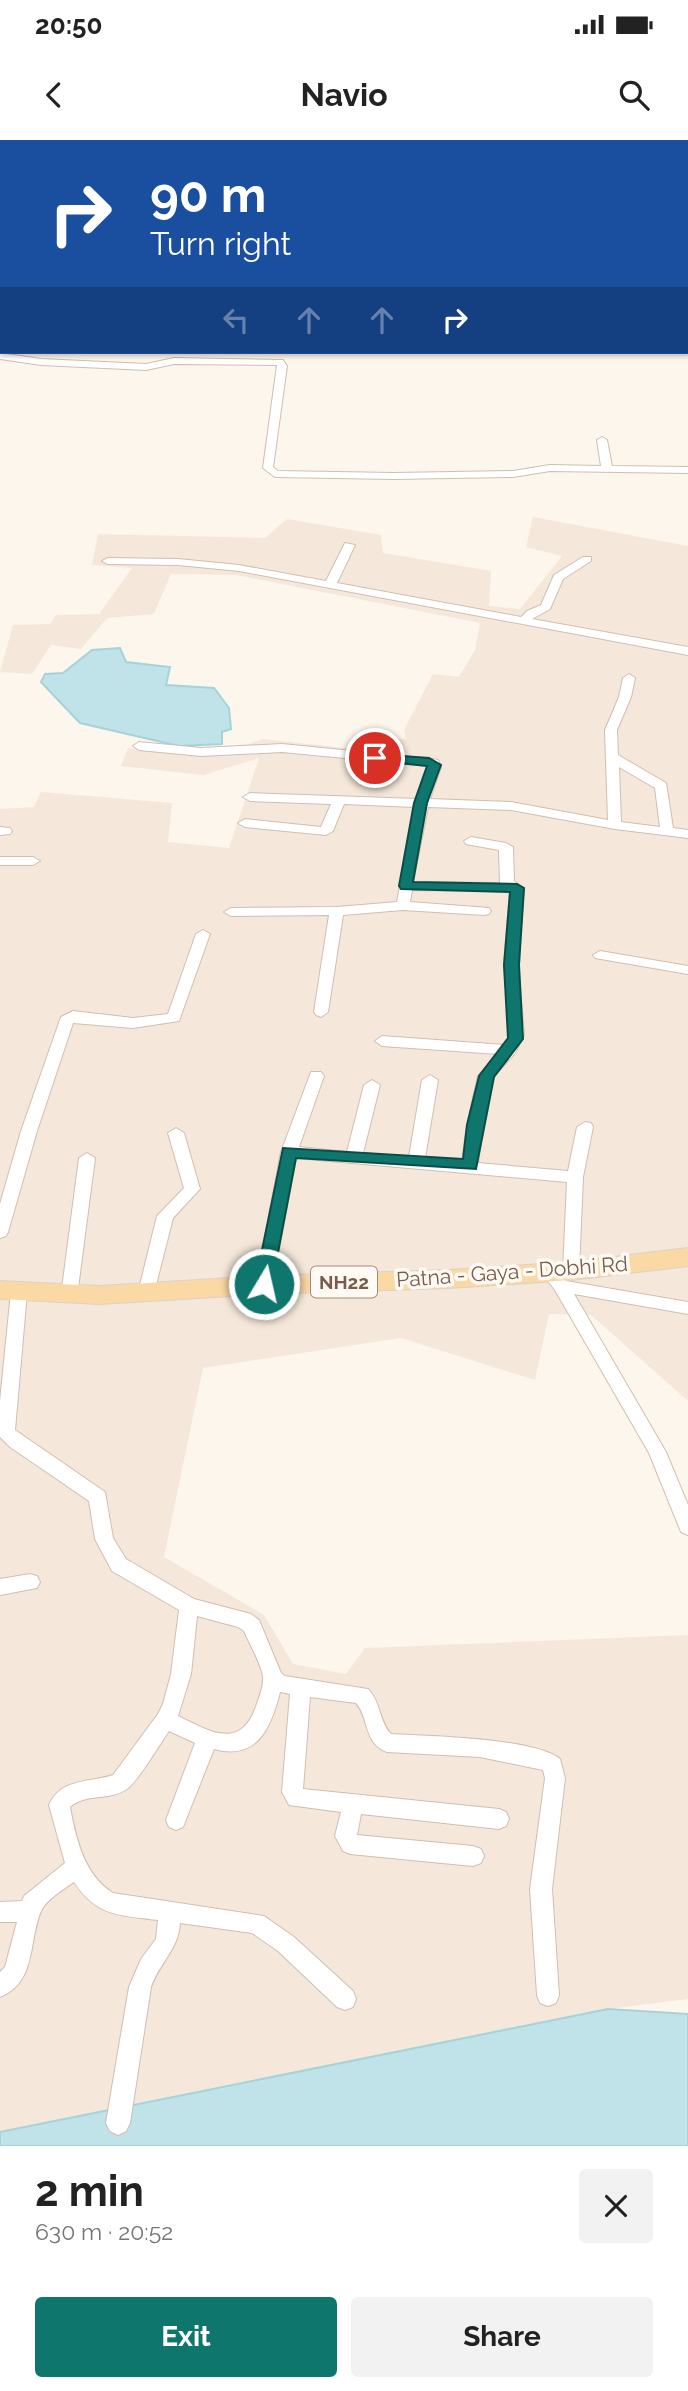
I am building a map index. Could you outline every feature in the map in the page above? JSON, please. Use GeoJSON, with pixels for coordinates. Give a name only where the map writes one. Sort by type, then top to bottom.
{"type":"FeatureCollection","features":[{"type":"Feature","properties":{"kind":"main road","name":"Patna - Gaya - Dobhi Rd"},"geometry":{"type":"LineString","coordinates":[[9,1291],[69,1296],[264,1284],[560,1276],[688,1257]]}},
{"type":"Feature","properties":{"kind":"street"},"geometry":{"type":"LineString","coordinates":[[0,356],[146,367],[174,361],[280,362],[268,468],[275,474],[513,474],[545,468],[688,470]]}},
{"type":"Feature","properties":{"kind":"street"},"geometry":{"type":"LineString","coordinates":[[601,440],[607,468]]}},
{"type":"Feature","properties":{"kind":"street"},"geometry":{"type":"LineString","coordinates":[[331,583],[349,545]]}},
{"type":"Feature","properties":{"kind":"street"},"geometry":{"type":"LineString","coordinates":[[524,620],[531,613],[547,607],[562,574],[587,559]]}},
{"type":"Feature","properties":{"kind":"street"},"geometry":{"type":"LineString","coordinates":[[108,561],[227,566],[331,583],[688,651]]}},
{"type":"Feature","properties":{"kind":"street"},"geometry":{"type":"LineString","coordinates":[[615,825],[613,724],[625,697],[629,678]]}},
{"type":"Feature","properties":{"kind":"street"},"geometry":{"type":"LineString","coordinates":[[139,746],[201,752],[282,748],[429,761],[435,767],[421,803],[403,906]]}},
{"type":"Feature","properties":{"kind":"street"},"geometry":{"type":"LineString","coordinates":[[612,757],[660,786],[667,832]]}},
{"type":"Feature","properties":{"kind":"street"},"geometry":{"type":"LineString","coordinates":[[250,796],[338,802],[511,806],[615,825],[688,834]]}},
{"type":"Feature","properties":{"kind":"street"},"geometry":{"type":"LineString","coordinates":[[245,824],[326,831],[338,802]]}},
{"type":"Feature","properties":{"kind":"street"},"geometry":{"type":"LineString","coordinates":[[470,1165],[475,1125],[486,1076],[510,1050],[517,1035],[511,965],[517,889],[507,883],[506,847],[471,841]]}},
{"type":"Feature","properties":{"kind":"street"},"geometry":{"type":"LineString","coordinates":[[0,861],[33,861]]}},
{"type":"Feature","properties":{"kind":"street"},"geometry":{"type":"LineString","coordinates":[[406,886],[515,887]]}},
{"type":"Feature","properties":{"kind":"street"},"geometry":{"type":"LineString","coordinates":[[231,912],[337,911],[403,906],[484,911]]}},
{"type":"Feature","properties":{"kind":"street"},"geometry":{"type":"LineString","coordinates":[[321,1012],[337,911]]}},
{"type":"Feature","properties":{"kind":"street"},"geometry":{"type":"LineString","coordinates":[[0,1232],[29,1130],[66,1020],[73,1016],[141,1023],[174,1018],[203,934]]}},
{"type":"Feature","properties":{"kind":"street"},"geometry":{"type":"LineString","coordinates":[[600,955],[688,970]]}},
{"type":"Feature","properties":{"kind":"street"},"geometry":{"type":"LineString","coordinates":[[382,1041],[510,1050]]}},
{"type":"Feature","properties":{"kind":"street"},"geometry":{"type":"LineString","coordinates":[[264,1284],[289,1152],[316,1076]]}},
{"type":"Feature","properties":{"kind":"street"},"geometry":{"type":"LineString","coordinates":[[416,1163],[430,1080]]}},
{"type":"Feature","properties":{"kind":"street"},"geometry":{"type":"LineString","coordinates":[[354,1156],[372,1085]]}},
{"type":"Feature","properties":{"kind":"street"},"geometry":{"type":"LineString","coordinates":[[585,1127],[560,1276],[657,1452],[688,1527]]}},
{"type":"Feature","properties":{"kind":"street"},"geometry":{"type":"LineString","coordinates":[[146,1293],[165,1216],[192,1189],[176,1133]]}},
{"type":"Feature","properties":{"kind":"street"},"geometry":{"type":"LineString","coordinates":[[289,1152],[470,1165],[575,1177]]}},
{"type":"Feature","properties":{"kind":"street"},"geometry":{"type":"LineString","coordinates":[[69,1296],[87,1158]]}},
{"type":"Feature","properties":{"kind":"street"},"geometry":{"type":"LineString","coordinates":[[560,1276],[688,1308]]}},
{"type":"Feature","properties":{"kind":"street"},"geometry":{"type":"LineString","coordinates":[[9,1291],[6,1432],[16,1442],[97,1497],[104,1539],[119,1565],[189,1606],[244,1620],[251,1626],[272,1678],[280,1684],[361,1695],[369,1701],[376,1732],[387,1743],[480,1748],[547,1760],[553,1765],[555,1778],[541,1889],[548,1995]]}},
{"type":"Feature","properties":{"kind":"street"},"geometry":{"type":"LineString","coordinates":[[0,1587],[30,1582]]}},
{"type":"Feature","properties":{"kind":"street"},"geometry":{"type":"LineString","coordinates":[[189,1606],[181,1674],[166,1720],[120,1782],[113,1787],[62,1797],[60,1811],[78,1865],[93,1894],[109,1903],[256,1923],[286,1944],[345,1999]]}},
{"type":"Feature","properties":{"kind":"street"},"geometry":{"type":"LineString","coordinates":[[166,1720],[206,1740],[234,1745],[248,1740],[266,1713],[272,1678]]}},
{"type":"Feature","properties":{"kind":"street"},"geometry":{"type":"LineString","coordinates":[[301,1687],[294,1796],[353,1805],[499,1819]]}},
{"type":"Feature","properties":{"kind":"street"},"geometry":{"type":"LineString","coordinates":[[177,1820],[180,1797],[199,1767],[206,1740]]}},
{"type":"Feature","properties":{"kind":"street"},"geometry":{"type":"LineString","coordinates":[[353,1805],[346,1836],[351,1844],[473,1856]]}},
{"type":"Feature","properties":{"kind":"street"},"geometry":{"type":"LineString","coordinates":[[0,1986],[15,1973],[30,1911],[38,1896],[78,1865]]}},
{"type":"Feature","properties":{"kind":"street"},"geometry":{"type":"LineString","coordinates":[[0,1912],[30,1911]]}},
{"type":"Feature","properties":{"kind":"street"},"geometry":{"type":"LineString","coordinates":[[118,2123],[143,1974],[169,1937],[168,1912]]}},
{"type":"Feature","properties":{"kind":"shaded area"},"geometry":{"type":"Polygon","coordinates":[[[533,517],[688,546],[688,1401],[591,1315],[549,1314],[535,1380],[401,1338],[203,1368],[164,1557],[264,1615],[293,1664],[346,1674],[365,1648],[688,1635],[688,1999],[608,2009],[0,2132],[0,809],[34,807],[41,792],[172,803],[168,842],[229,848],[259,758],[204,775],[121,766],[128,748],[215,756],[263,739],[382,752],[387,739],[406,739],[404,730],[433,674],[459,677],[475,650],[480,623],[236,575],[171,574],[154,614],[107,618],[81,649],[51,645],[32,674],[0,672],[13,625],[50,624],[56,615],[99,614],[132,568],[92,565],[98,534],[265,538],[287,519],[381,535],[383,553],[491,571],[489,606],[520,609],[562,556],[526,547],[533,517]]]}},
{"type":"Feature","properties":{"kind":"water"},"geometry":{"type":"Polygon","coordinates":[[[120,648],[126,662],[170,667],[166,685],[214,688],[229,708],[231,729],[222,732],[222,744],[179,746],[80,723],[41,682],[45,674],[63,673],[92,650],[120,648]]]}},
{"type":"Feature","properties":{"kind":"water"},"geometry":{"type":"Polygon","coordinates":[[[608,2009],[688,2014],[688,2146],[0,2146],[0,2132],[608,2009]]]}},
{"type":"Feature","properties":{"kind":"route"},"geometry":{"type":"LineString","coordinates":[[264,1284],[289,1152],[470,1165],[475,1125],[486,1076],[510,1050],[517,1035],[511,965],[517,888],[406,886],[421,803],[435,767],[429,761],[375,758]]}}]}
